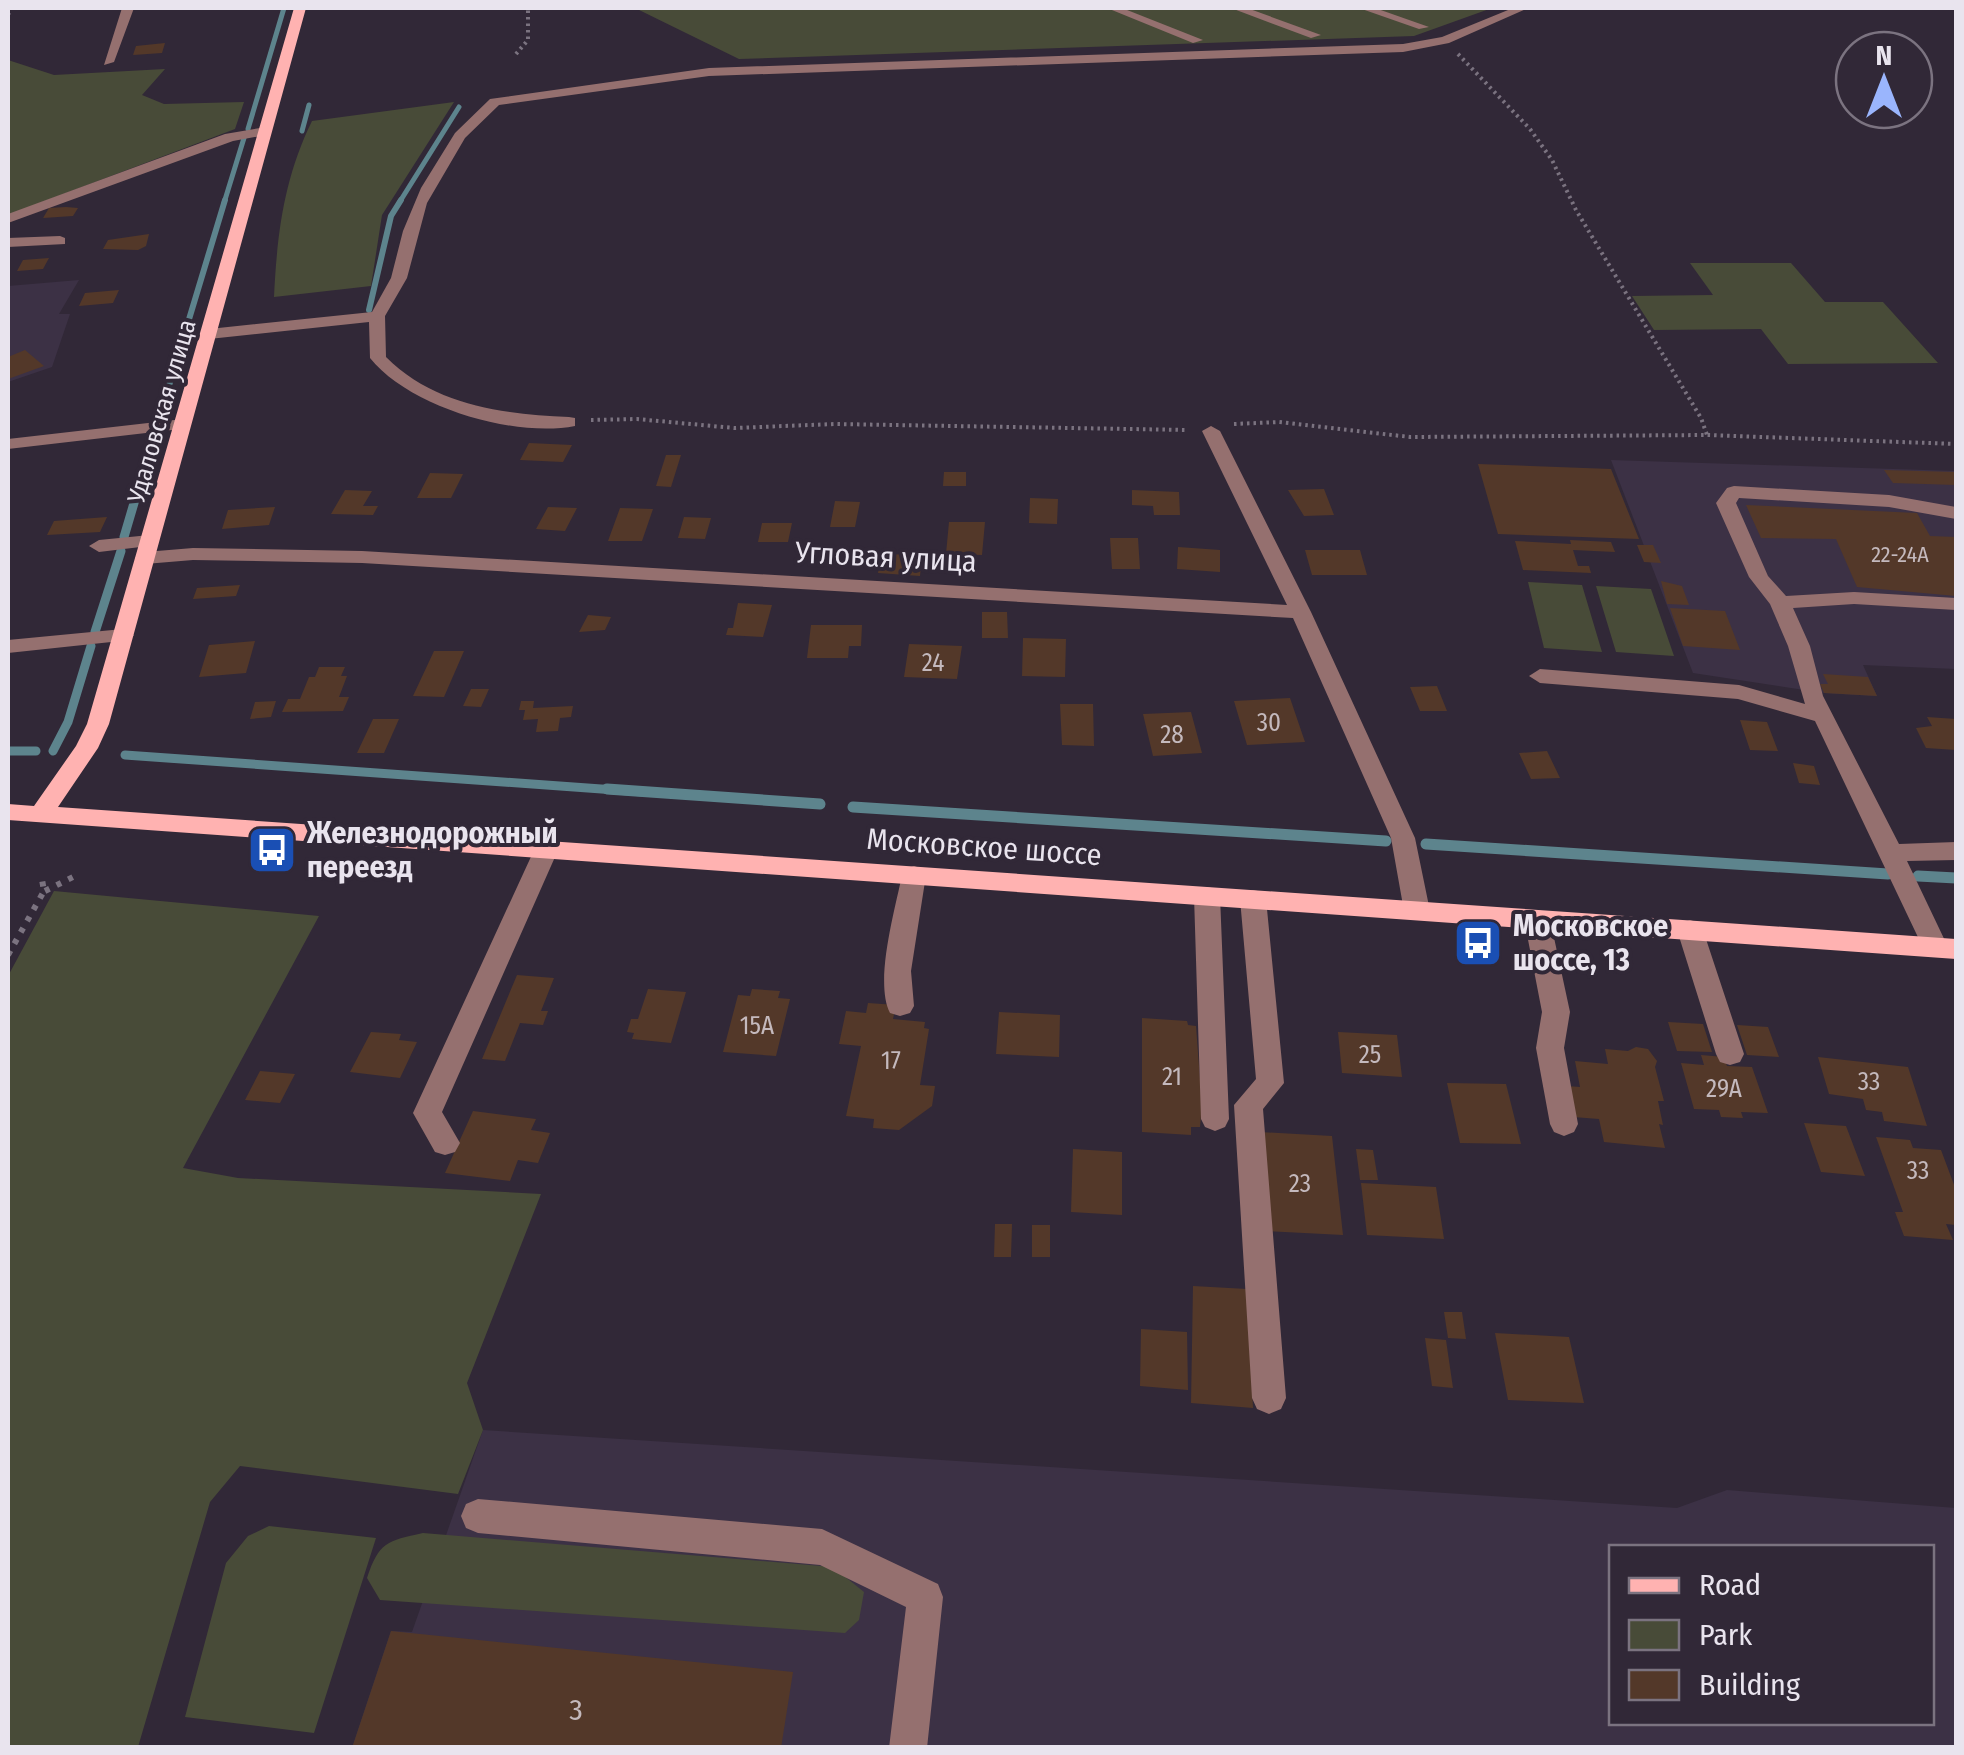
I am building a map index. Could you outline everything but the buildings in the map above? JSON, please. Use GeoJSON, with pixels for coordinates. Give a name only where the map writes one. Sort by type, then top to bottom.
{"type":"FeatureCollection","features":[{"type":"Feature","properties":{"kind":"main road","name":"Удаловская улица"},"geometry":{"type":"LineString","coordinates":[[40,814],[87,748],[123,635],[300,8]]}},
{"type":"Feature","properties":{"kind":"main road","name":"Московское шоссе"},"geometry":{"type":"LineString","coordinates":[[8,812],[1946,948]]}},
{"type":"Feature","properties":{"kind":"street"},"geometry":{"type":"LineString","coordinates":[[108,62],[128,8]]}},
{"type":"Feature","properties":{"kind":"street"},"geometry":{"type":"LineString","coordinates":[[1113,8],[1197,40]]}},
{"type":"Feature","properties":{"kind":"street"},"geometry":{"type":"LineString","coordinates":[[1237,8],[1315,35]]}},
{"type":"Feature","properties":{"kind":"street"},"geometry":{"type":"LineString","coordinates":[[1365,8],[1423,27]]}},
{"type":"Feature","properties":{"kind":"street"},"geometry":{"type":"LineString","coordinates":[[569,422],[521,421],[450,403],[400,378],[378,358],[377,316],[398,287],[414,218],[472,120],[495,102],[710,72],[1402,48],[1445,40],[1522,8]]}},
{"type":"Feature","properties":{"kind":"street"},"geometry":{"type":"LineString","coordinates":[[8,219],[216,142],[266,131]]}},
{"type":"Feature","properties":{"kind":"street"},"geometry":{"type":"LineString","coordinates":[[8,243],[60,240]]}},
{"type":"Feature","properties":{"kind":"street"},"geometry":{"type":"LineString","coordinates":[[209,334],[377,316]]}},
{"type":"Feature","properties":{"kind":"street"},"geometry":{"type":"LineString","coordinates":[[8,444],[183,424]]}},
{"type":"Feature","properties":{"kind":"street"},"geometry":{"type":"LineString","coordinates":[[1211,430],[1301,612],[1403,838],[1416,911]]}},
{"type":"Feature","properties":{"kind":"street"},"geometry":{"type":"LineString","coordinates":[[1946,948],[1890,853],[1812,696],[1799,646],[1780,604],[1759,578],[1726,503],[1734,492],[1889,501],[1956,513]]}},
{"type":"Feature","properties":{"kind":"street","name":"Угловая улица"},"geometry":{"type":"LineString","coordinates":[[99,546],[192,554],[362,557],[1301,612]]}},
{"type":"Feature","properties":{"kind":"street"},"geometry":{"type":"LineString","coordinates":[[1780,604],[1854,598],[1956,604]]}},
{"type":"Feature","properties":{"kind":"street"},"geometry":{"type":"LineString","coordinates":[[8,646],[123,635]]}},
{"type":"Feature","properties":{"kind":"street"},"geometry":{"type":"LineString","coordinates":[[1540,676],[1740,692],[1823,716]]}},
{"type":"Feature","properties":{"kind":"street"},"geometry":{"type":"LineString","coordinates":[[445,1143],[426,1113],[547,848]]}},
{"type":"Feature","properties":{"kind":"street"},"geometry":{"type":"LineString","coordinates":[[1890,853],[1956,850]]}},
{"type":"Feature","properties":{"kind":"street"},"geometry":{"type":"LineString","coordinates":[[900,1006],[898,970],[914,875]]}},
{"type":"Feature","properties":{"kind":"street"},"geometry":{"type":"LineString","coordinates":[[1208,896],[1216,1118]]}},
{"type":"Feature","properties":{"kind":"street"},"geometry":{"type":"LineString","coordinates":[[1253,899],[1270,1083],[1248,1105],[1269,1398]]}},
{"type":"Feature","properties":{"kind":"street"},"geometry":{"type":"LineString","coordinates":[[1537,919],[1556,1012],[1550,1048],[1564,1124]]}},
{"type":"Feature","properties":{"kind":"street"},"geometry":{"type":"LineString","coordinates":[[1690,930],[1730,1054]]}},
{"type":"Feature","properties":{"kind":"street"},"geometry":{"type":"LineString","coordinates":[[478,1516],[822,1547],[925,1597],[908,1748]]}},
{"type":"Feature","properties":{"kind":"path"},"geometry":{"type":"LineString","coordinates":[[8,15],[11,8]]}},
{"type":"Feature","properties":{"kind":"path"},"geometry":{"type":"LineString","coordinates":[[516,54],[528,40],[528,8]]}},
{"type":"Feature","properties":{"kind":"path"},"geometry":{"type":"LineString","coordinates":[[1445,40],[1530,129],[1552,160],[1576,210],[1701,418],[1707,436]]}},
{"type":"Feature","properties":{"kind":"path"},"geometry":{"type":"LineString","coordinates":[[569,422],[623,418],[734,428],[836,424],[1211,430],[1258,421],[1410,437],[1707,436],[1956,444]]}},
{"type":"Feature","properties":{"kind":"path"},"geometry":{"type":"LineString","coordinates":[[41,874],[44,891]]}},
{"type":"Feature","properties":{"kind":"path"},"geometry":{"type":"LineString","coordinates":[[8,955],[44,891],[74,876]]}},
{"type":"Feature","properties":{"kind":"shaded area"},"geometry":{"type":"Polygon","coordinates":[[[79,280],[59,314],[70,314],[52,367],[8,382],[8,286],[79,280]]]}},
{"type":"Feature","properties":{"kind":"shaded area"},"geometry":{"type":"Polygon","coordinates":[[[1611,460],[1956,471],[1956,669],[1863,665],[1877,696],[1824,693],[1693,673],[1611,460]]]}},
{"type":"Feature","properties":{"kind":"shaded area"},"geometry":{"type":"Polygon","coordinates":[[[483,1430],[1677,1508],[1727,1490],[1956,1508],[1956,1747],[352,1748],[391,1631],[412,1632],[483,1430]]]}},
{"type":"Feature","properties":{"kind":"green space"},"geometry":{"type":"Polygon","coordinates":[[[635,8],[1492,8],[1414,36],[739,59],[635,8]]]}},
{"type":"Feature","properties":{"kind":"green space"},"geometry":{"type":"Polygon","coordinates":[[[8,60],[54,75],[165,69],[142,95],[164,104],[244,102],[235,129],[8,215],[8,60]]]}},
{"type":"Feature","properties":{"kind":"green space"},"geometry":{"type":"Polygon","coordinates":[[[454,102],[382,215],[371,286],[274,297],[284,207],[302,142],[312,121],[454,102]]]}},
{"type":"Feature","properties":{"kind":"green space"},"geometry":{"type":"Polygon","coordinates":[[[1690,263],[1791,263],[1825,302],[1883,302],[1938,363],[1788,364],[1761,329],[1654,330],[1632,296],[1713,295],[1690,263]]]}},
{"type":"Feature","properties":{"kind":"green space"},"geometry":{"type":"Polygon","coordinates":[[[1528,582],[1582,585],[1602,652],[1544,648],[1528,582]]]}},
{"type":"Feature","properties":{"kind":"green space"},"geometry":{"type":"Polygon","coordinates":[[[1596,586],[1651,589],[1674,656],[1616,652],[1596,586]]]}},
{"type":"Feature","properties":{"kind":"green space"},"geometry":{"type":"Polygon","coordinates":[[[54,891],[319,916],[183,1168],[238,1178],[541,1194],[467,1383],[483,1430],[458,1494],[240,1466],[210,1502],[138,1747],[8,1747],[8,976],[54,891]]]}},
{"type":"Feature","properties":{"kind":"green space"},"geometry":{"type":"Polygon","coordinates":[[[269,1526],[376,1538],[314,1733],[185,1717],[226,1563],[248,1536],[269,1526]]]}},
{"type":"Feature","properties":{"kind":"green space"},"geometry":{"type":"Polygon","coordinates":[[[423,1533],[833,1567],[864,1592],[859,1620],[845,1633],[380,1600],[367,1578],[380,1550],[393,1541],[423,1533]]]}},
{"type":"Feature","properties":{"kind":"waterway"},"geometry":{"type":"LineString","coordinates":[[248,129],[284,8]]}},
{"type":"Feature","properties":{"kind":"waterway"},"geometry":{"type":"LineString","coordinates":[[302,131],[309,105]]}},
{"type":"Feature","properties":{"kind":"waterway"},"geometry":{"type":"LineString","coordinates":[[399,203],[459,107]]}},
{"type":"Feature","properties":{"kind":"waterway"},"geometry":{"type":"LineString","coordinates":[[224,203],[244,138]]}},
{"type":"Feature","properties":{"kind":"waterway"},"geometry":{"type":"LineString","coordinates":[[158,422],[225,200]]}},
{"type":"Feature","properties":{"kind":"waterway"},"geometry":{"type":"LineString","coordinates":[[369,310],[391,216],[401,200]]}},
{"type":"Feature","properties":{"kind":"waterway"},"geometry":{"type":"LineString","coordinates":[[146,461],[155,431]]}},
{"type":"Feature","properties":{"kind":"waterway"},"geometry":{"type":"LineString","coordinates":[[124,537],[147,459]]}},
{"type":"Feature","properties":{"kind":"waterway"},"geometry":{"type":"LineString","coordinates":[[95,632],[121,551]]}},
{"type":"Feature","properties":{"kind":"waterway"},"geometry":{"type":"LineString","coordinates":[[53,751],[68,722],[91,646]]}},
{"type":"Feature","properties":{"kind":"waterway"},"geometry":{"type":"LineString","coordinates":[[8,751],[36,751]]}},
{"type":"Feature","properties":{"kind":"waterway"},"geometry":{"type":"LineString","coordinates":[[125,755],[643,792]]}},
{"type":"Feature","properties":{"kind":"waterway"},"geometry":{"type":"LineString","coordinates":[[607,789],[820,804]]}},
{"type":"Feature","properties":{"kind":"waterway"},"geometry":{"type":"LineString","coordinates":[[853,807],[1386,841]]}},
{"type":"Feature","properties":{"kind":"waterway"},"geometry":{"type":"LineString","coordinates":[[1426,844],[1888,874]]}},
{"type":"Feature","properties":{"kind":"waterway"},"geometry":{"type":"LineString","coordinates":[[1918,876],[1956,878]]}},
{"type":"Feature","properties":{"kind":"place","name":"Железнодорожный переезд"},"geometry":{"type":"Point","coordinates":[272,850]}},
{"type":"Feature","properties":{"kind":"place","name":"Московское шоссе, 13"},"geometry":{"type":"Point","coordinates":[1478,943]}}]}
